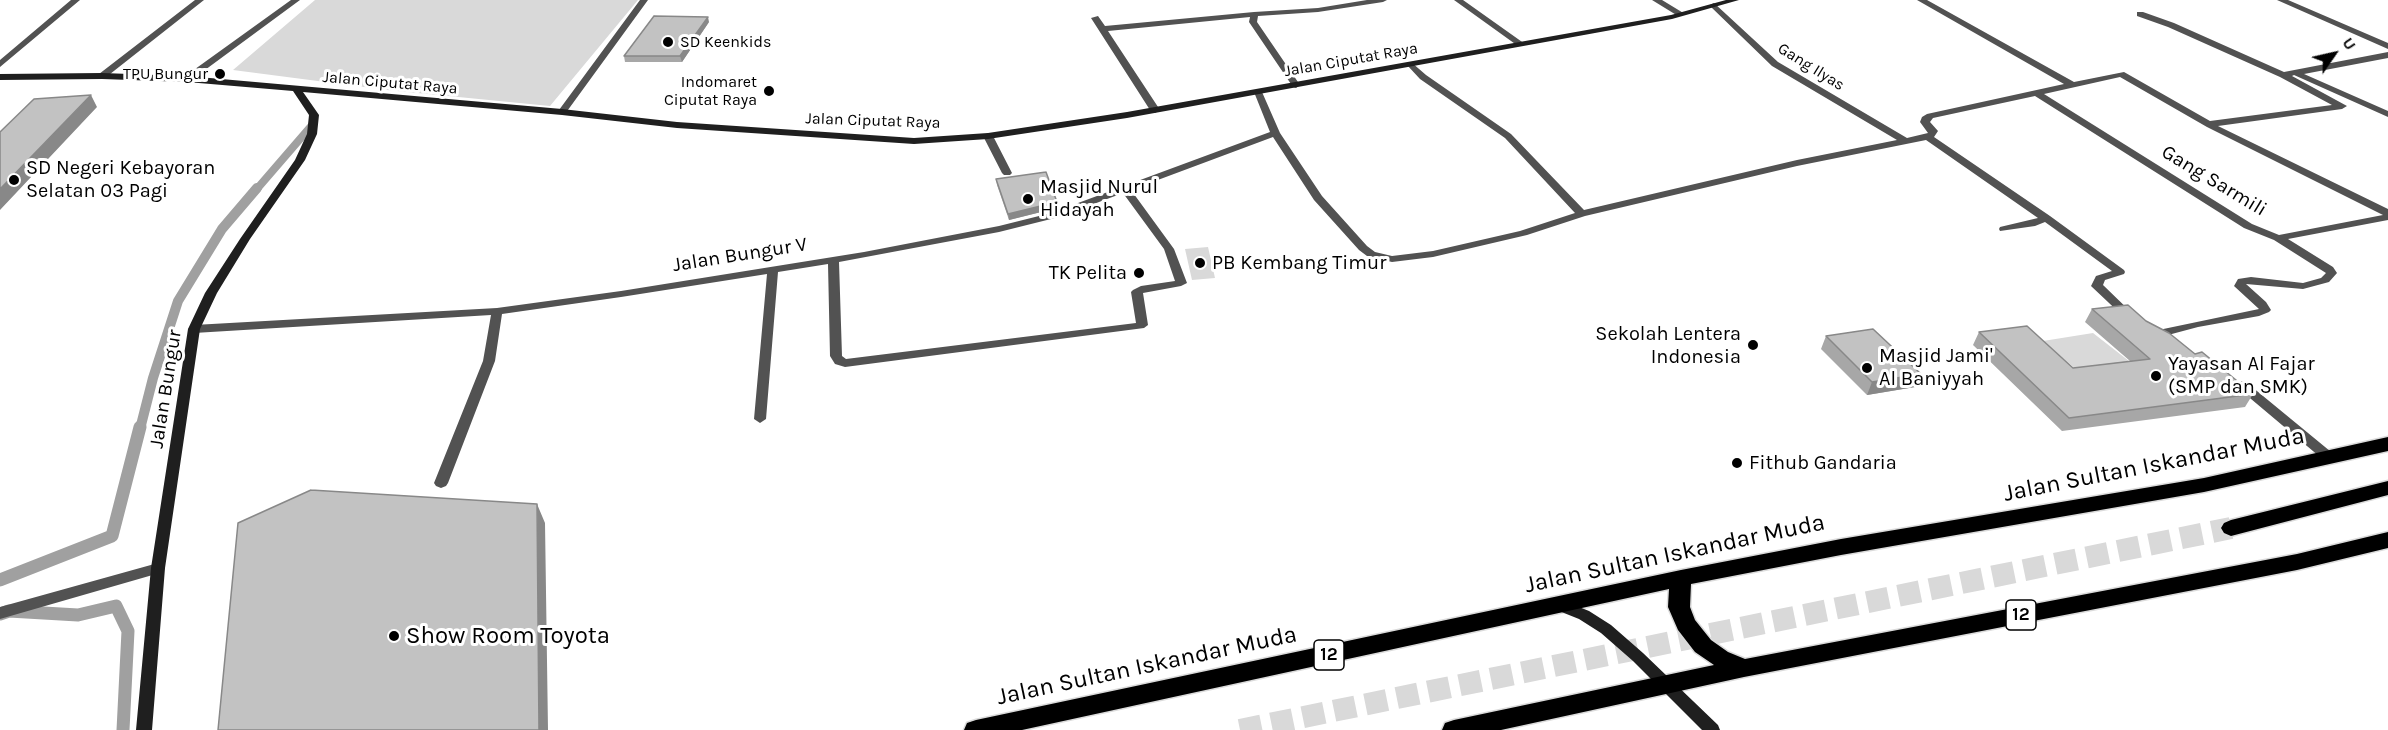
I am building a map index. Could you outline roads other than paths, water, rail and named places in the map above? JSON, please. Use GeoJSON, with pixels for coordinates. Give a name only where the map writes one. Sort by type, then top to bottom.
{"type":"FeatureCollection","features":[{"type":"Feature","properties":{"kind":"highway","name":"Jalan Sultan Iskandar Muda"},"geometry":{"type":"LineString","coordinates":[[976,730],[1681,578],[1841,547],[2138,498],[2331,459],[2388,444]]}},
{"type":"Feature","properties":{"kind":"highway"},"geometry":{"type":"LineString","coordinates":[[2358,494],[2388,483]]}},
{"type":"Feature","properties":{"kind":"highway"},"geometry":{"type":"LineString","coordinates":[[2231,528],[2388,488]]}},
{"type":"Feature","properties":{"kind":"highway","name":"12"},"geometry":{"type":"LineString","coordinates":[[1454,730],[1744,668],[2297,562],[2388,540]]}},
{"type":"Feature","properties":{"kind":"highway"},"geometry":{"type":"LineString","coordinates":[[1681,578],[1679,607],[1686,624],[1703,646],[1720,658],[1744,668]]}},
{"type":"Feature","properties":{"kind":"main road","name":"Jalan Ciputat Raya"},"geometry":{"type":"LineString","coordinates":[[0,77],[102,75],[187,80],[562,112],[677,125],[914,141],[988,136],[1155,110],[1521,45],[1681,14],[1735,0]]}},
{"type":"Feature","properties":{"kind":"main road","name":"Jalan Bungur"},"geometry":{"type":"LineString","coordinates":[[144,730],[158,568],[194,329],[211,293],[244,239],[300,160],[312,134],[314,115],[297,90]]}},
{"type":"Feature","properties":{"kind":"main road"},"geometry":{"type":"LineString","coordinates":[[1559,605],[1584,615],[1606,629],[1712,730]]}},
{"type":"Feature","properties":{"kind":"street"},"geometry":{"type":"LineString","coordinates":[[0,64],[76,0]]}},
{"type":"Feature","properties":{"kind":"street"},"geometry":{"type":"LineString","coordinates":[[102,75],[200,0]]}},
{"type":"Feature","properties":{"kind":"street"},"geometry":{"type":"LineString","coordinates":[[187,80],[296,0]]}},
{"type":"Feature","properties":{"kind":"street"},"geometry":{"type":"LineString","coordinates":[[562,112],[644,0]]}},
{"type":"Feature","properties":{"kind":"street"},"geometry":{"type":"LineString","coordinates":[[1102,28],[1318,10],[1383,0]]}},
{"type":"Feature","properties":{"kind":"street"},"geometry":{"type":"LineString","coordinates":[[1458,0],[1521,45]]}},
{"type":"Feature","properties":{"kind":"street"},"geometry":{"type":"LineString","coordinates":[[1656,0],[1681,14]]}},
{"type":"Feature","properties":{"kind":"street"},"geometry":{"type":"LineString","coordinates":[[1921,0],[2073,85]]}},
{"type":"Feature","properties":{"kind":"street"},"geometry":{"type":"LineString","coordinates":[[2281,0],[2388,46]]}},
{"type":"Feature","properties":{"kind":"street","name":"Gang Ilyas"},"geometry":{"type":"LineString","coordinates":[[1714,5],[1775,64],[1903,140]]}},
{"type":"Feature","properties":{"kind":"street"},"geometry":{"type":"LineString","coordinates":[[1254,14],[1253,22],[1296,85]]}},
{"type":"Feature","properties":{"kind":"street"},"geometry":{"type":"LineString","coordinates":[[2140,14],[2171,25],[2283,75],[2342,106],[2209,124]]}},
{"type":"Feature","properties":{"kind":"street"},"geometry":{"type":"LineString","coordinates":[[1095,18],[1155,110]]}},
{"type":"Feature","properties":{"kind":"street"},"geometry":{"type":"LineString","coordinates":[[2283,75],[2388,55]]}},
{"type":"Feature","properties":{"kind":"street"},"geometry":{"type":"LineString","coordinates":[[1412,65],[1423,77],[1509,136],[1582,214]]}},
{"type":"Feature","properties":{"kind":"street"},"geometry":{"type":"LineString","coordinates":[[2296,73],[2388,114]]}},
{"type":"Feature","properties":{"kind":"street"},"geometry":{"type":"LineString","coordinates":[[1258,92],[1275,134],[1318,198],[1371,255],[1392,259],[1433,254],[1523,233],[1582,214],[1797,163],[1903,140],[1928,137],[1933,134],[1925,119],[1930,116],[2121,74],[2209,124],[2388,215]]}},
{"type":"Feature","properties":{"kind":"street","name":"Gang Sarmili"},"geometry":{"type":"LineString","coordinates":[[2037,93],[2248,226],[2278,238],[2388,215]]}},
{"type":"Feature","properties":{"kind":"street","name":"Jalan Bungur V"},"geometry":{"type":"LineString","coordinates":[[194,329],[497,311],[833,260],[1009,227],[1055,215],[1275,134]]}},
{"type":"Feature","properties":{"kind":"street"},"geometry":{"type":"LineString","coordinates":[[988,136],[1007,173]]}},
{"type":"Feature","properties":{"kind":"street"},"geometry":{"type":"LineString","coordinates":[[1928,137],[2120,272],[2100,279],[2097,286],[2145,330],[2174,346]]}},
{"type":"Feature","properties":{"kind":"street"},"geometry":{"type":"LineString","coordinates":[[833,260],[836,356],[838,361],[845,363],[1138,327],[1142,325],[1137,292],[1141,289],[1181,283],[1169,249],[1126,190]]}},
{"type":"Feature","properties":{"kind":"street"},"geometry":{"type":"LineString","coordinates":[[2004,229],[2035,223],[2046,218]]}},
{"type":"Feature","properties":{"kind":"street"},"geometry":{"type":"LineString","coordinates":[[2145,330],[2265,310],[2262,304],[2240,286],[2242,281],[2303,286],[2325,280],[2332,273],[2330,269],[2278,238]]}},
{"type":"Feature","properties":{"kind":"street"},"geometry":{"type":"LineString","coordinates":[[760,419],[773,269]]}},
{"type":"Feature","properties":{"kind":"street"},"geometry":{"type":"LineString","coordinates":[[441,483],[489,361],[497,311]]}},
{"type":"Feature","properties":{"kind":"street"},"geometry":{"type":"LineString","coordinates":[[2233,377],[2331,459]]}},
{"type":"Feature","properties":{"kind":"street"},"geometry":{"type":"LineString","coordinates":[[0,613],[158,568]]}},
{"type":"Feature","properties":{"kind":"waterway"},"geometry":{"type":"LineString","coordinates":[[256,190],[313,124]]}},
{"type":"Feature","properties":{"kind":"waterway"},"geometry":{"type":"LineString","coordinates":[[140,429],[153,378],[178,301],[222,229],[257,188]]}},
{"type":"Feature","properties":{"kind":"waterway"},"geometry":{"type":"LineString","coordinates":[[0,580],[112,536],[140,427]]}},
{"type":"Feature","properties":{"kind":"waterway"},"geometry":{"type":"LineString","coordinates":[[0,614],[9,611],[78,615],[116,606],[128,631],[123,730]]}},
{"type":"Feature","properties":{"kind":"tunnel"},"geometry":{"type":"LineString","coordinates":[[1240,730],[2231,528]]}},
{"type":"Feature","properties":{"kind":"place","name":"SD Keenkids"},"geometry":{"type":"Point","coordinates":[668,42]}},
{"type":"Feature","properties":{"kind":"place","name":"TPU Bungur"},"geometry":{"type":"Point","coordinates":[220,74]}},
{"type":"Feature","properties":{"kind":"place","name":"Indomaret Ciputat Raya"},"geometry":{"type":"Point","coordinates":[769,91]}},
{"type":"Feature","properties":{"kind":"place","name":"SD Negeri Kebayoran Selatan 03 Pagi"},"geometry":{"type":"Point","coordinates":[14,180]}},
{"type":"Feature","properties":{"kind":"place","name":"Masjid Nurul Hidayah"},"geometry":{"type":"Point","coordinates":[1028,199]}},
{"type":"Feature","properties":{"kind":"place","name":"PB Kembang Timur"},"geometry":{"type":"Point","coordinates":[1200,263]}},
{"type":"Feature","properties":{"kind":"place","name":"TK Pelita"},"geometry":{"type":"Point","coordinates":[1139,273]}},
{"type":"Feature","properties":{"kind":"place","name":"Sekolah Lentera Indonesia"},"geometry":{"type":"Point","coordinates":[1753,345]}},
{"type":"Feature","properties":{"kind":"place","name":"Masjid Jami' Al Baniyyah"},"geometry":{"type":"Point","coordinates":[1867,368]}},
{"type":"Feature","properties":{"kind":"place","name":"Yayasan Al Fajar (SMP dan SMK)"},"geometry":{"type":"Point","coordinates":[2156,376]}},
{"type":"Feature","properties":{"kind":"place","name":"Fithub Gandaria"},"geometry":{"type":"Point","coordinates":[1737,463]}},
{"type":"Feature","properties":{"kind":"place","name":"Show Room Toyota"},"geometry":{"type":"Point","coordinates":[394,636]}}]}
